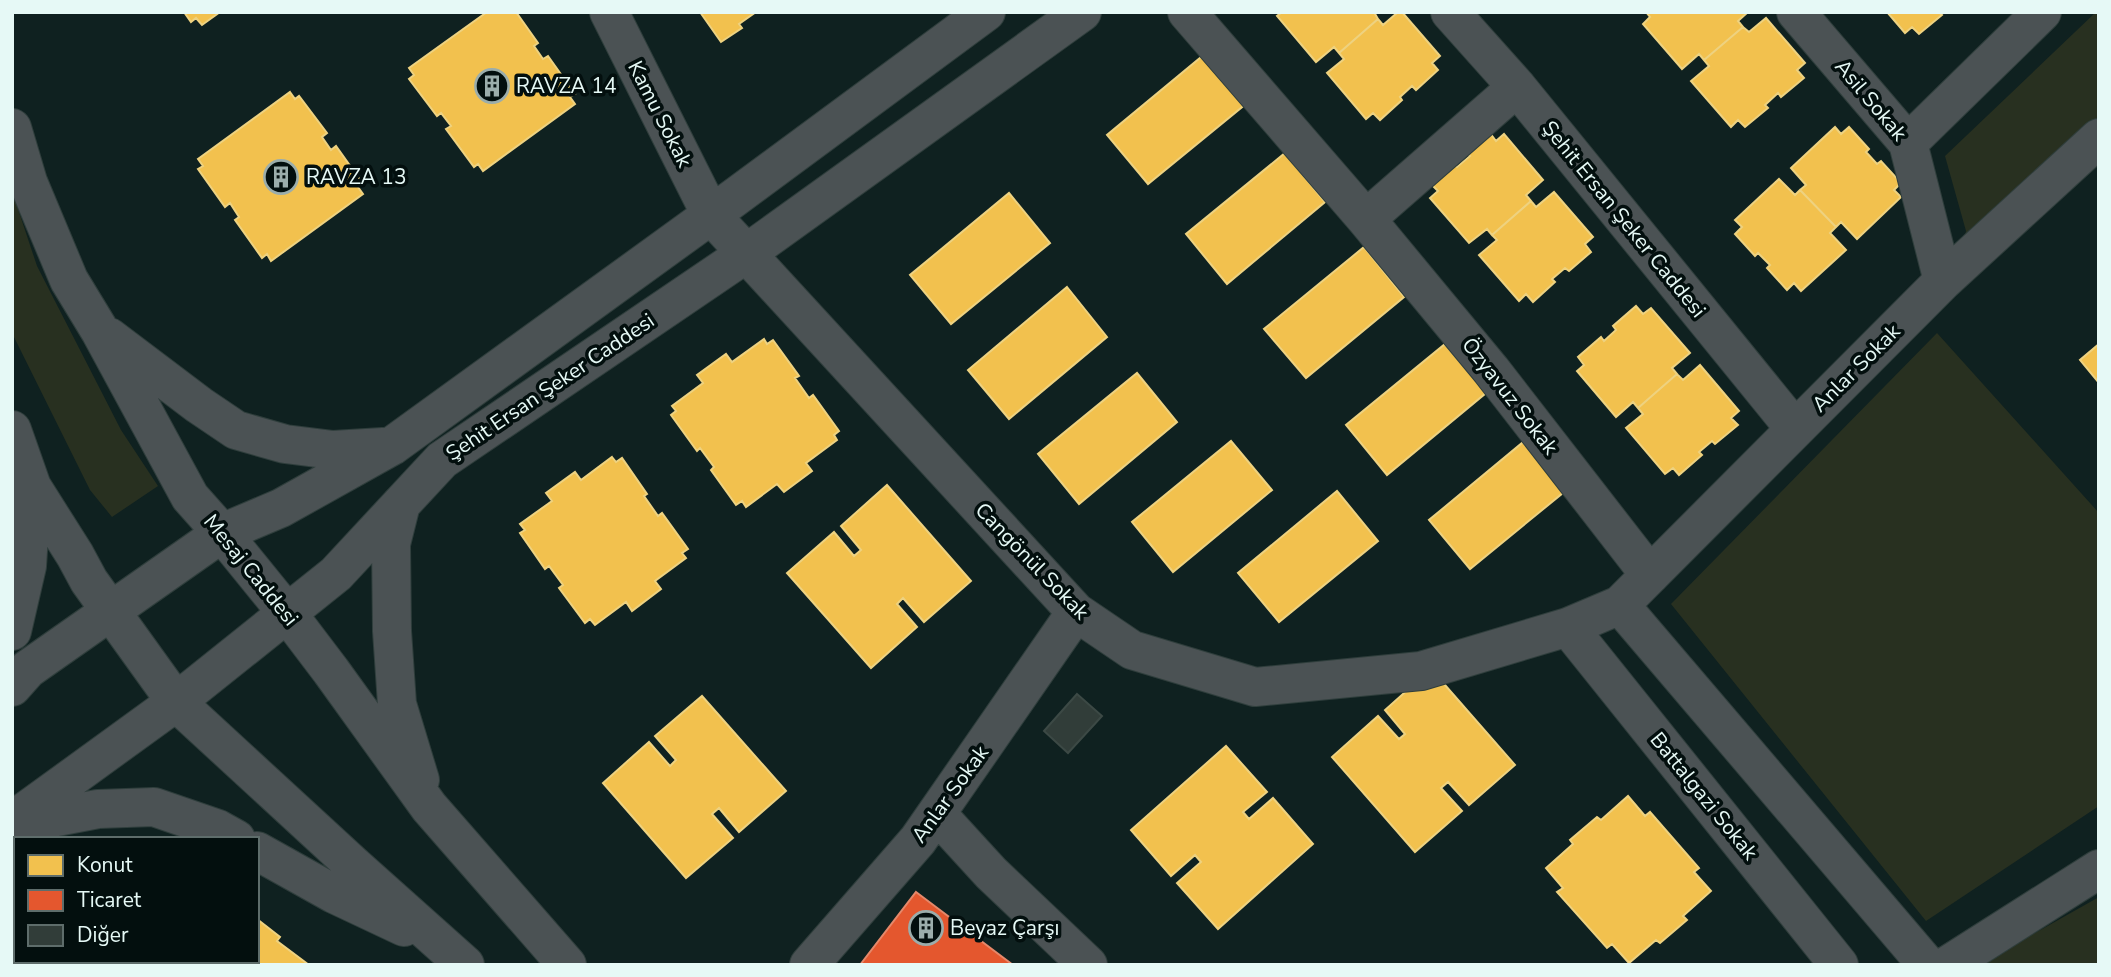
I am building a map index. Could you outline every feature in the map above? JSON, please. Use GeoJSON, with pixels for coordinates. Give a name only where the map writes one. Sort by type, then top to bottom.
{"type":"FeatureCollection","features":[{"type":"Feature","properties":{"kind":"street","name":"Kamu Sokak"},"geometry":{"type":"LineString","coordinates":[[609,12],[711,215]]}},
{"type":"Feature","properties":{"kind":"street","name":"Şehit Ersan Şeker Caddesi"},"geometry":{"type":"LineString","coordinates":[[12,687],[28,669],[222,533],[281,508],[392,446],[986,12]]}},
{"type":"Feature","properties":{"kind":"street","name":"Şehit Ersan Şeker Caddesi"},"geometry":{"type":"LineString","coordinates":[[12,821],[176,702],[336,574],[442,460],[747,253],[1082,12]]}},
{"type":"Feature","properties":{"kind":"street","name":"Özyavuz Sokak"},"geometry":{"type":"LineString","coordinates":[[1187,12],[1366,219],[1491,370],[1650,575]]}},
{"type":"Feature","properties":{"kind":"street","name":"Şehit Ersan Şeker Caddesi"},"geometry":{"type":"LineString","coordinates":[[1450,12],[1517,87],[1795,429]]}},
{"type":"Feature","properties":{"kind":"street","name":"Asil Sokak"},"geometry":{"type":"LineString","coordinates":[[1796,12],[1908,143],[1944,281]]}},
{"type":"Feature","properties":{"kind":"street"},"geometry":{"type":"LineString","coordinates":[[1908,143],[2042,12]]}},
{"type":"Feature","properties":{"kind":"street"},"geometry":{"type":"LineString","coordinates":[[1366,219],[1517,87]]}},
{"type":"Feature","properties":{"kind":"street","name":"Mesaj Caddesi"},"geometry":{"type":"LineString","coordinates":[[12,128],[28,182],[69,280],[100,331],[190,497],[222,533],[331,671],[429,807],[567,965]]}},
{"type":"Feature","properties":{"kind":"street","name":"Anlar Sokak"},"geometry":{"type":"LineString","coordinates":[[1620,605],[1944,281],[2099,138]]}},
{"type":"Feature","properties":{"kind":"street","name":"Cangönül Sokak"},"geometry":{"type":"LineString","coordinates":[[711,215],[1076,612],[1132,650],[1255,687],[1421,671],[1569,627],[1620,605]]}},
{"type":"Feature","properties":{"kind":"street"},"geometry":{"type":"LineString","coordinates":[[100,331],[236,430],[285,444],[333,450],[392,446]]}},
{"type":"Feature","properties":{"kind":"street"},"geometry":{"type":"LineString","coordinates":[[12,430],[32,487],[89,581],[176,702],[454,956]]}},
{"type":"Feature","properties":{"kind":"street"},"geometry":{"type":"LineString","coordinates":[[12,529],[32,487]]}},
{"type":"Feature","properties":{"kind":"street"},"geometry":{"type":"LineString","coordinates":[[12,631],[27,566],[32,487]]}},
{"type":"Feature","properties":{"kind":"street"},"geometry":{"type":"LineString","coordinates":[[401,504],[391,544],[392,631],[397,704],[429,807]]}},
{"type":"Feature","properties":{"kind":"street"},"geometry":{"type":"LineString","coordinates":[[1620,605],[1927,965]]}},
{"type":"Feature","properties":{"kind":"street","name":"Anlar Sokak"},"geometry":{"type":"LineString","coordinates":[[810,965],[918,840],[1076,612]]}},
{"type":"Feature","properties":{"kind":"street","name":"Battalgazi Sokak"},"geometry":{"type":"LineString","coordinates":[[1569,627],[1839,965]]}},
{"type":"Feature","properties":{"kind":"street"},"geometry":{"type":"LineString","coordinates":[[12,832],[51,818],[98,810],[154,807],[218,829],[232,837]]}},
{"type":"Feature","properties":{"kind":"street"},"geometry":{"type":"LineString","coordinates":[[937,814],[991,873],[1088,965]]}},
{"type":"Feature","properties":{"kind":"street"},"geometry":{"type":"LineString","coordinates":[[259,852],[454,956]]}},
{"type":"Feature","properties":{"kind":"street"},"geometry":{"type":"LineString","coordinates":[[1948,965],[2099,869]]}},
{"type":"Feature","properties":{"kind":"green space"},"geometry":{"type":"Polygon","coordinates":[[[2099,12],[2099,126],[1959,260],[1966,231],[1945,156],[2099,12]]]}},
{"type":"Feature","properties":{"kind":"green space"},"geometry":{"type":"Polygon","coordinates":[[[12,191],[37,266],[121,430],[158,486],[112,517],[90,490],[12,333],[12,191]]]}},
{"type":"Feature","properties":{"kind":"green space"},"geometry":{"type":"Polygon","coordinates":[[[1937,333],[2099,513],[2099,806],[1926,921],[1671,604],[1937,333]]]}},
{"type":"Feature","properties":{"kind":"green space"},"geometry":{"type":"Polygon","coordinates":[[[2099,897],[2099,965],[1978,965],[2099,897]]]}},
{"type":"Feature","properties":{"kind":"building: Konut"},"geometry":{"type":"Polygon","coordinates":[[[184,12],[220,12],[202,25],[196,18],[191,22],[184,12]]]}},
{"type":"Feature","properties":{"kind":"building: Konut","name":"RAVZA 14"},"geometry":{"type":"Polygon","coordinates":[[[487,12],[516,12],[538,43],[534,46],[543,59],[548,56],[575,94],[570,97],[575,104],[483,171],[478,164],[474,167],[446,129],[451,126],[441,113],[437,116],[409,79],[414,75],[409,68],[487,12]]]}},
{"type":"Feature","properties":{"kind":"building: Konut"},"geometry":{"type":"Polygon","coordinates":[[[700,12],[756,12],[739,24],[742,28],[721,42],[700,12]]]}},
{"type":"Feature","properties":{"kind":"building: Konut"},"geometry":{"type":"Polygon","coordinates":[[[1282,12],[1374,12],[1378,19],[1339,53],[1334,47],[1316,62],[1277,16],[1282,12]]]}},
{"type":"Feature","properties":{"kind":"building: Konut"},"geometry":{"type":"Polygon","coordinates":[[[1398,12],[1402,12],[1440,56],[1432,63],[1438,70],[1416,90],[1412,86],[1400,97],[1402,100],[1380,120],[1373,113],[1366,119],[1327,73],[1344,59],[1339,53],[1378,19],[1383,25],[1398,12]]]}},
{"type":"Feature","properties":{"kind":"building: Konut"},"geometry":{"type":"Polygon","coordinates":[[[1646,12],[1748,12],[1738,21],[1743,27],[1704,60],[1699,54],[1682,69],[1643,24],[1650,17],[1646,12]]]}},
{"type":"Feature","properties":{"kind":"building: Konut"},"geometry":{"type":"Polygon","coordinates":[[[1887,12],[1939,12],[1942,15],[1919,34],[1912,27],[1905,33],[1887,12]]]}},
{"type":"Feature","properties":{"kind":"building: Konut"},"geometry":{"type":"Polygon","coordinates":[[[1766,18],[1805,63],[1797,70],[1804,78],[1781,97],[1778,93],[1765,105],[1768,108],[1745,127],[1738,120],[1731,127],[1691,81],[1709,66],[1704,60],[1743,27],[1749,32],[1766,18]]]}},
{"type":"Feature","properties":{"kind":"building: Konut"},"geometry":{"type":"Polygon","coordinates":[[[1206,53],[1247,103],[1148,184],[1107,135],[1206,53]]]}},
{"type":"Feature","properties":{"kind":"building: Konut","name":"RAVZA 13"},"geometry":{"type":"Polygon","coordinates":[[[290,92],[295,99],[299,96],[327,133],[322,137],[331,150],[336,146],[363,184],[358,187],[363,194],[271,261],[267,254],[262,258],[235,220],[239,217],[230,203],[225,207],[198,169],[203,166],[198,159],[290,92]]]}},
{"type":"Feature","properties":{"kind":"building: Konut"},"geometry":{"type":"Polygon","coordinates":[[[1835,127],[1841,134],[1849,127],[1869,149],[1866,152],[1877,164],[1881,161],[1901,183],[1894,190],[1901,197],[1857,239],[1841,222],[1836,227],[1800,190],[1806,185],[1791,168],[1835,127]]]}},
{"type":"Feature","properties":{"kind":"building: Konut"},"geometry":{"type":"Polygon","coordinates":[[[1490,133],[1496,141],[1504,134],[1543,180],[1526,195],[1531,201],[1492,235],[1487,229],[1469,243],[1430,198],[1438,191],[1431,184],[1454,164],[1457,167],[1470,156],[1467,153],[1490,133]]]}},
{"type":"Feature","properties":{"kind":"building: Konut"},"geometry":{"type":"Polygon","coordinates":[[[1285,153],[1325,202],[1227,284],[1186,234],[1285,153]]]}},
{"type":"Feature","properties":{"kind":"building: Konut"},"geometry":{"type":"Polygon","coordinates":[[[1779,179],[1795,195],[1800,190],[1836,227],[1830,233],[1846,250],[1801,291],[1794,283],[1787,290],[1767,268],[1770,265],[1758,253],[1755,256],[1735,234],[1742,227],[1735,220],[1779,179]]]}},
{"type":"Feature","properties":{"kind":"building: Konut"},"geometry":{"type":"Polygon","coordinates":[[[1554,192],[1593,237],[1585,244],[1591,252],[1569,271],[1565,268],[1552,279],[1555,282],[1533,302],[1526,294],[1519,301],[1479,255],[1497,240],[1492,235],[1531,201],[1536,207],[1554,192]]]}},
{"type":"Feature","properties":{"kind":"building: Konut"},"geometry":{"type":"Polygon","coordinates":[[[1009,193],[1050,243],[951,324],[910,275],[1009,193]]]}},
{"type":"Feature","properties":{"kind":"building: Konut"},"geometry":{"type":"Polygon","coordinates":[[[1364,247],[1404,297],[1306,378],[1264,329],[1364,247]]]}},
{"type":"Feature","properties":{"kind":"building: Konut"},"geometry":{"type":"Polygon","coordinates":[[[1067,287],[1107,337],[1009,419],[968,370],[1067,287]]]}},
{"type":"Feature","properties":{"kind":"building: Konut"},"geometry":{"type":"Polygon","coordinates":[[[1636,306],[1643,314],[1651,308],[1690,353],[1672,368],[1677,374],[1638,408],[1633,402],[1616,417],[1577,371],[1584,365],[1578,357],[1601,337],[1604,341],[1616,330],[1613,326],[1636,306]]]}},
{"type":"Feature","properties":{"kind":"building: Konut"},"geometry":{"type":"Polygon","coordinates":[[[764,339],[767,344],[773,340],[799,376],[795,378],[809,398],[813,395],[839,431],[834,435],[837,440],[806,463],[812,471],[784,492],[777,484],[746,507],[742,501],[736,505],[711,470],[714,467],[700,448],[697,451],[671,415],[676,411],[672,406],[703,383],[697,375],[726,354],[732,362],[764,339]]]}},
{"type":"Feature","properties":{"kind":"building: Konut"},"geometry":{"type":"Polygon","coordinates":[[[1445,344],[1486,393],[1387,475],[1346,425],[1445,344]]]}},
{"type":"Feature","properties":{"kind":"building: Konut"},"geometry":{"type":"Polygon","coordinates":[[[2099,344],[2099,383],[2080,360],[2099,344]]]}},
{"type":"Feature","properties":{"kind":"building: Konut"},"geometry":{"type":"Polygon","coordinates":[[[1700,365],[1739,411],[1731,418],[1738,425],[1715,444],[1712,441],[1699,452],[1702,455],[1679,475],[1673,468],[1665,474],[1626,428],[1643,414],[1638,408],[1677,374],[1683,380],[1700,365]]]}},
{"type":"Feature","properties":{"kind":"building: Konut"},"geometry":{"type":"Polygon","coordinates":[[[1137,373],[1177,422],[1079,504],[1038,454],[1137,373]]]}},
{"type":"Feature","properties":{"kind":"building: Konut"},"geometry":{"type":"Polygon","coordinates":[[[1528,438],[1569,488],[1470,569],[1429,520],[1528,438]]]}},
{"type":"Feature","properties":{"kind":"building: Konut"},"geometry":{"type":"Polygon","coordinates":[[[1231,441],[1272,490],[1173,572],[1132,522],[1231,441]]]}},
{"type":"Feature","properties":{"kind":"building: Konut"},"geometry":{"type":"Polygon","coordinates":[[[612,457],[616,462],[622,458],[647,494],[644,496],[658,516],[662,513],[688,549],[682,553],[686,558],[655,581],[661,589],[632,611],[626,602],[595,625],[590,619],[585,623],[559,588],[563,585],[549,566],[545,569],[520,533],[525,530],[520,524],[552,501],[546,493],[575,472],[581,480],[612,457]]]}},
{"type":"Feature","properties":{"kind":"building: Konut"},"geometry":{"type":"Polygon","coordinates":[[[887,485],[971,581],[924,622],[903,598],[897,604],[917,627],[871,668],[787,573],[834,532],[854,556],[861,550],[841,526],[887,485]]]}},
{"type":"Feature","properties":{"kind":"building: Konut"},"geometry":{"type":"Polygon","coordinates":[[[1337,491],[1378,541],[1279,622],[1238,573],[1337,491]]]}},
{"type":"Feature","properties":{"kind":"building: Konut"},"geometry":{"type":"Polygon","coordinates":[[[1431,669],[1515,765],[1469,805],[1448,782],[1441,788],[1462,811],[1415,852],[1332,757],[1378,716],[1399,739],[1405,734],[1385,710],[1431,669]]]}},
{"type":"Feature","properties":{"kind":"building: Konut"},"geometry":{"type":"Polygon","coordinates":[[[702,696],[786,791],[739,832],[719,808],[712,814],[733,838],[686,878],[603,783],[649,742],[670,766],[676,760],[655,736],[702,696]]]}},
{"type":"Feature","properties":{"kind":"building: Konut"},"geometry":{"type":"Polygon","coordinates":[[[1226,746],[1267,792],[1243,812],[1249,819],[1273,798],[1313,844],[1218,929],[1177,883],[1201,862],[1195,855],[1171,876],[1131,830],[1226,746]]]}},
{"type":"Feature","properties":{"kind":"building: Konut"},"geometry":{"type":"Polygon","coordinates":[[[1628,796],[1645,816],[1650,812],[1699,868],[1694,872],[1711,891],[1683,916],[1687,920],[1660,943],[1656,940],[1629,963],[1612,944],[1607,948],[1557,892],[1563,888],[1546,868],[1573,844],[1570,840],[1597,817],[1601,820],[1628,796]]]}},
{"type":"Feature","properties":{"kind":"building: Konut"},"geometry":{"type":"Polygon","coordinates":[[[259,921],[280,937],[277,941],[309,965],[163,965],[259,963],[259,921]]]}},
{"type":"Feature","properties":{"kind":"building: Ticaret","name":"Beyaz Çarşı"},"geometry":{"type":"Polygon","coordinates":[[[916,892],[1013,965],[860,965],[916,892]]]}},
{"type":"Feature","properties":{"kind":"building: Diğer"},"geometry":{"type":"Polygon","coordinates":[[[1077,694],[1102,716],[1068,753],[1044,731],[1077,694]]]}},
{"type":"Feature","properties":{"kind":"place","name":"RAVZA 14"},"geometry":{"type":"Point","coordinates":[492,86]}},
{"type":"Feature","properties":{"kind":"place","name":"RAVZA 13"},"geometry":{"type":"Point","coordinates":[281,177]}},
{"type":"Feature","properties":{"kind":"place","name":"Beyaz Çarşı"},"geometry":{"type":"Point","coordinates":[926,928]}}]}
